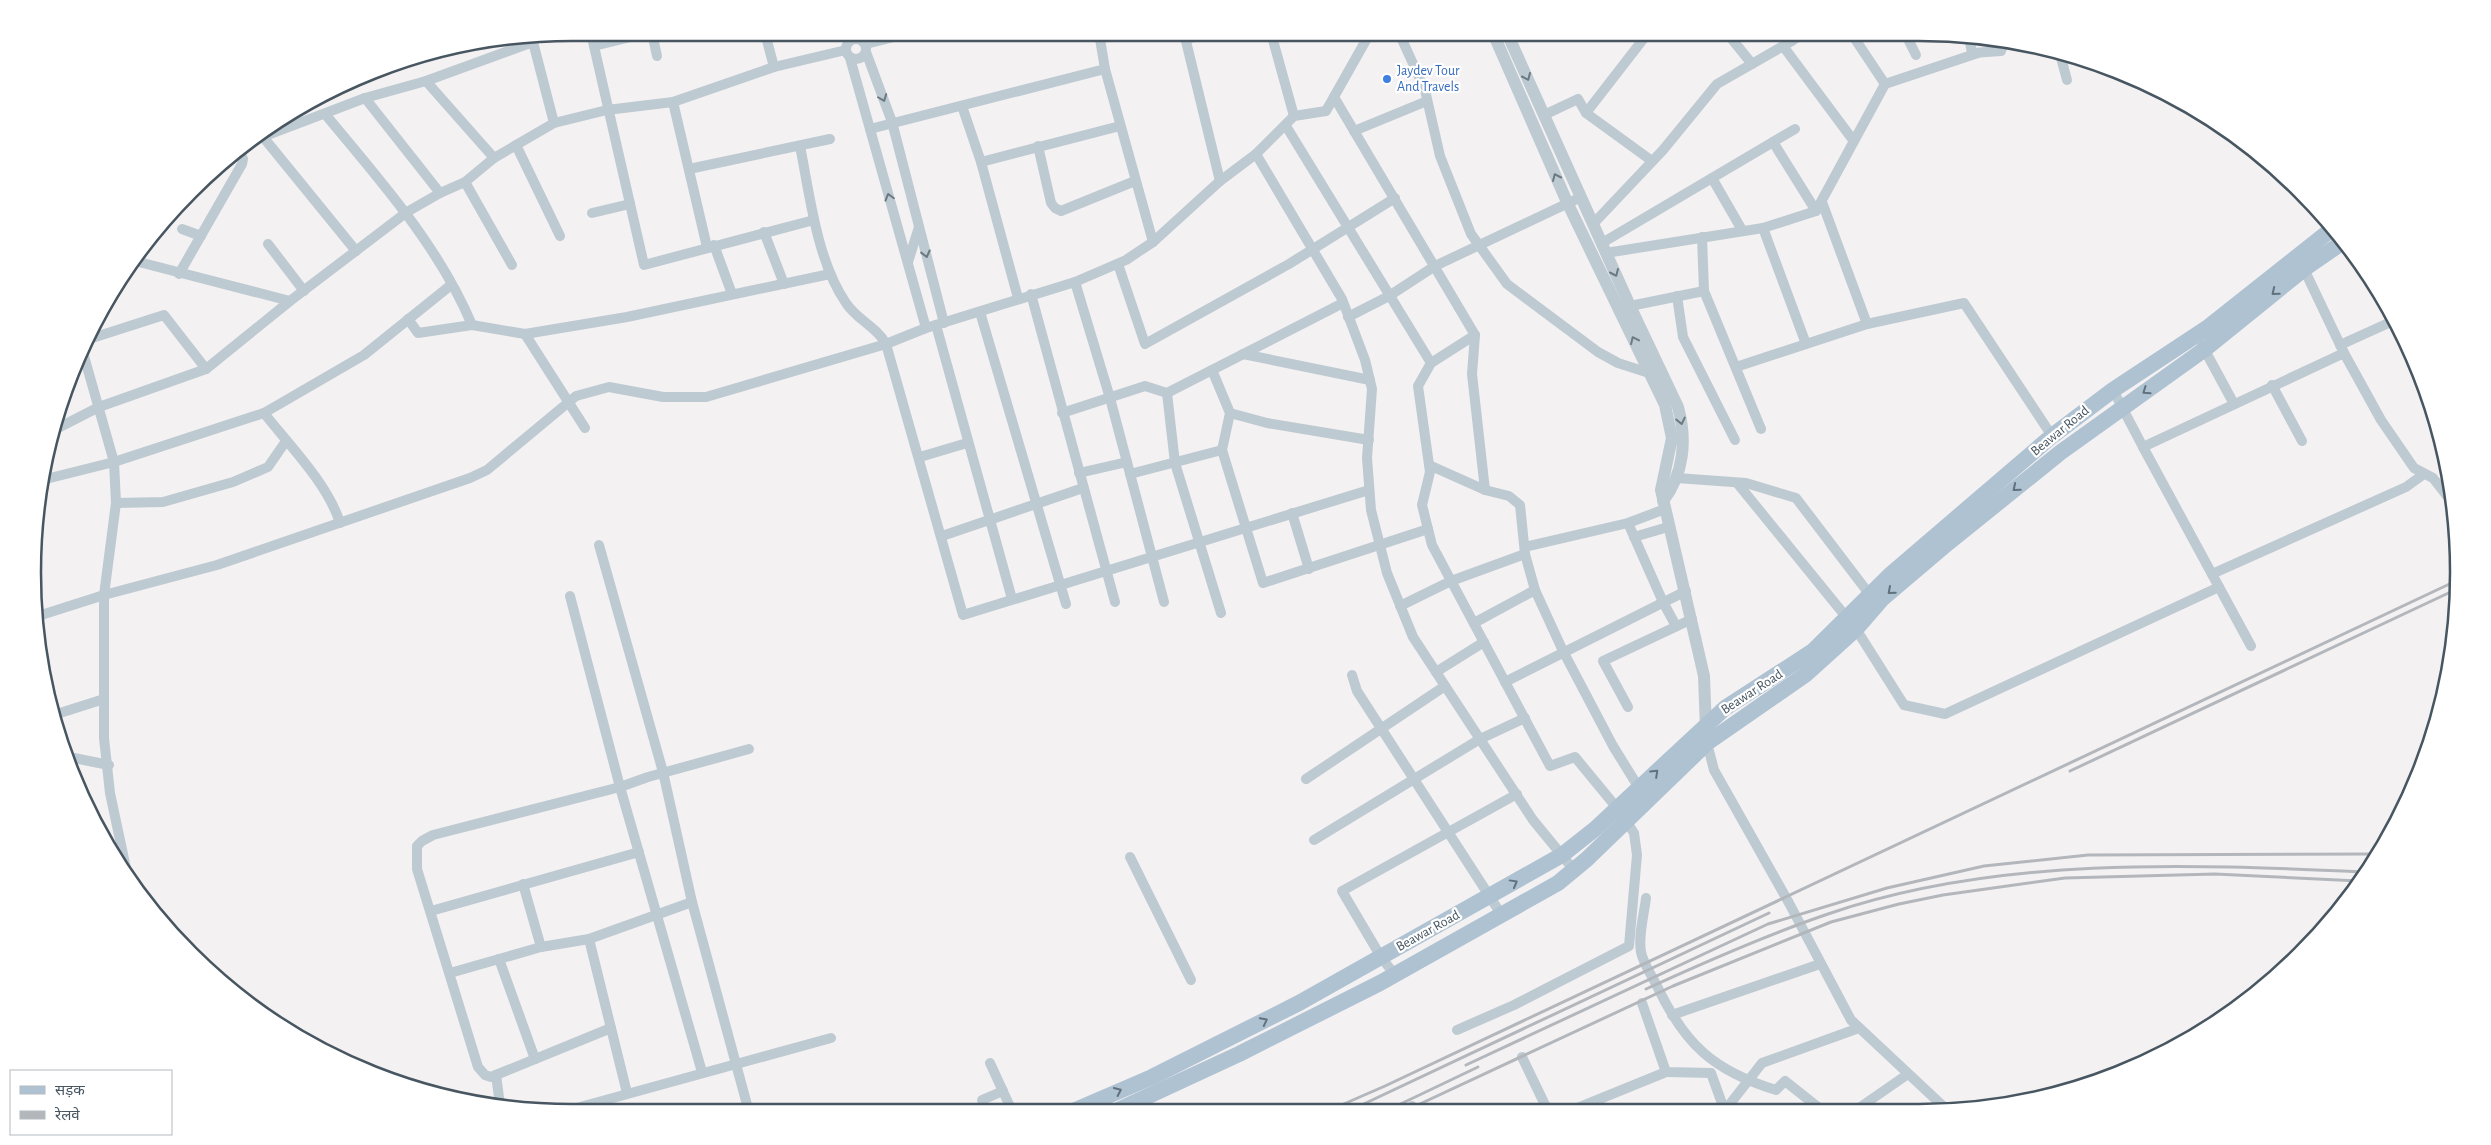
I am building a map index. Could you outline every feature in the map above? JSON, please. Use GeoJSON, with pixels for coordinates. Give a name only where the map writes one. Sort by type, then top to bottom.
{"type":"FeatureCollection","features":[{"type":"Feature","properties":{"kind":"main road","name":"Beawar Road"},"geometry":{"type":"LineString","coordinates":[[1131,1104],[1238,1054],[1395,975],[1558,883],[1574,870],[1622,815],[1639,788],[1706,725],[1736,700],[1813,652],[1851,624],[2061,452],[2122,408],[2328,234]]}},
{"type":"Feature","properties":{"kind":"main road","name":"Beawar Road"},"geometry":{"type":"LineString","coordinates":[[1089,1104],[1152,1077],[1299,1003],[1562,855],[1622,815],[1707,743],[1805,676],[1851,624],[1870,595],[1891,574],[2052,436],[2113,390],[2200,343],[2337,246]]}},
{"type":"Feature","properties":{"kind":"street"},"geometry":{"type":"LineString","coordinates":[[593,41],[644,265],[814,220]]}},
{"type":"Feature","properties":{"kind":"street"},"geometry":{"type":"LineString","coordinates":[[594,46],[613,41]]}},
{"type":"Feature","properties":{"kind":"street"},"geometry":{"type":"LineString","coordinates":[[654,41],[656,56]]}},
{"type":"Feature","properties":{"kind":"street"},"geometry":{"type":"LineString","coordinates":[[767,41],[774,67]]}},
{"type":"Feature","properties":{"kind":"street"},"geometry":{"type":"LineString","coordinates":[[1100,41],[1105,69],[1153,242]]}},
{"type":"Feature","properties":{"kind":"street"},"geometry":{"type":"LineString","coordinates":[[1185,41],[1220,181]]}},
{"type":"Feature","properties":{"kind":"street"},"geometry":{"type":"LineString","coordinates":[[1273,41],[1294,116]]}},
{"type":"Feature","properties":{"kind":"street"},"geometry":{"type":"LineString","coordinates":[[43,614],[104,595],[216,565],[428,492],[448,487],[487,470],[567,403],[585,392],[609,386],[663,397],[706,397],[886,344],[935,325],[1075,282],[1118,264],[1153,242],[1220,181],[1256,154],[1294,116],[1326,111],[1365,41]]}},
{"type":"Feature","properties":{"kind":"street"},"geometry":{"type":"LineString","coordinates":[[1403,41],[1425,90],[1440,156],[1471,234],[1478,245],[1507,284],[1558,324],[1622,365],[1649,373]]}},
{"type":"Feature","properties":{"kind":"street"},"geometry":{"type":"LineString","coordinates":[[1497,41],[1567,202],[1665,405],[1672,438],[1667,466],[1661,482],[1664,505],[1668,527],[1686,591],[1704,676],[1707,743],[1714,770],[1851,1020],[1940,1103]]}},
{"type":"Feature","properties":{"kind":"street"},"geometry":{"type":"LineString","coordinates":[[1400,606],[1451,581],[1525,551],[1628,523],[1664,505],[1677,478],[1684,436],[1678,408],[1511,41]]}},
{"type":"Feature","properties":{"kind":"street"},"geometry":{"type":"LineString","coordinates":[[1586,113],[1641,41]]}},
{"type":"Feature","properties":{"kind":"street"},"geometry":{"type":"LineString","coordinates":[[1734,41],[1752,64]]}},
{"type":"Feature","properties":{"kind":"street"},"geometry":{"type":"LineString","coordinates":[[1786,41],[1853,140]]}},
{"type":"Feature","properties":{"kind":"street"},"geometry":{"type":"LineString","coordinates":[[1593,224],[1652,161],[1717,84],[1791,41]]}},
{"type":"Feature","properties":{"kind":"street"},"geometry":{"type":"LineString","coordinates":[[1857,41],[1884,84]]}},
{"type":"Feature","properties":{"kind":"street"},"geometry":{"type":"LineString","coordinates":[[1910,41],[1916,55]]}},
{"type":"Feature","properties":{"kind":"street"},"geometry":{"type":"LineString","coordinates":[[847,46],[858,60],[863,42]]}},
{"type":"Feature","properties":{"kind":"street"},"geometry":{"type":"LineString","coordinates":[[863,42],[892,122],[919,226],[935,325],[1012,599]]}},
{"type":"Feature","properties":{"kind":"street"},"geometry":{"type":"LineString","coordinates":[[278,130],[365,98],[426,81],[531,43]]}},
{"type":"Feature","properties":{"kind":"street"},"geometry":{"type":"LineString","coordinates":[[533,43],[554,123]]}},
{"type":"Feature","properties":{"kind":"street"},"geometry":{"type":"LineString","coordinates":[[1970,44],[1972,53],[2001,51],[2002,48]]}},
{"type":"Feature","properties":{"kind":"street"},"geometry":{"type":"LineString","coordinates":[[62,426],[99,407],[206,369],[290,301],[407,212],[440,193],[465,182],[494,158],[554,123],[608,110],[673,102],[774,67],[847,46]]}},
{"type":"Feature","properties":{"kind":"street"},"geometry":{"type":"LineString","coordinates":[[847,46],[908,262],[935,325]]}},
{"type":"Feature","properties":{"kind":"street"},"geometry":{"type":"LineString","coordinates":[[1604,248],[1763,228],[1816,211],[1884,84],[1978,52]]}},
{"type":"Feature","properties":{"kind":"street"},"geometry":{"type":"LineString","coordinates":[[2062,61],[2067,80]]}},
{"type":"Feature","properties":{"kind":"street"},"geometry":{"type":"LineString","coordinates":[[870,129],[1105,69]]}},
{"type":"Feature","properties":{"kind":"street"},"geometry":{"type":"LineString","coordinates":[[426,81],[494,158]]}},
{"type":"Feature","properties":{"kind":"street"},"geometry":{"type":"LineString","coordinates":[[1334,97],[1475,335],[1472,374],[1485,490]]}},
{"type":"Feature","properties":{"kind":"street"},"geometry":{"type":"LineString","coordinates":[[365,98],[440,193]]}},
{"type":"Feature","properties":{"kind":"street"},"geometry":{"type":"LineString","coordinates":[[1544,115],[1578,99],[1586,113],[1652,161]]}},
{"type":"Feature","properties":{"kind":"street"},"geometry":{"type":"LineString","coordinates":[[1354,131],[1427,101]]}},
{"type":"Feature","properties":{"kind":"street"},"geometry":{"type":"LineString","coordinates":[[673,102],[710,246],[732,294]]}},
{"type":"Feature","properties":{"kind":"street"},"geometry":{"type":"LineString","coordinates":[[962,106],[981,162],[1018,298]]}},
{"type":"Feature","properties":{"kind":"street"},"geometry":{"type":"LineString","coordinates":[[325,114],[407,212],[451,285],[460,296],[472,325]]}},
{"type":"Feature","properties":{"kind":"street"},"geometry":{"type":"LineString","coordinates":[[981,162],[1120,126]]}},
{"type":"Feature","properties":{"kind":"street"},"geometry":{"type":"LineString","coordinates":[[1286,126],[1430,363]]}},
{"type":"Feature","properties":{"kind":"street"},"geometry":{"type":"LineString","coordinates":[[1604,248],[1712,178],[1795,129]]}},
{"type":"Feature","properties":{"kind":"street"},"geometry":{"type":"LineString","coordinates":[[265,139],[356,251]]}},
{"type":"Feature","properties":{"kind":"street"},"geometry":{"type":"LineString","coordinates":[[689,168],[830,140]]}},
{"type":"Feature","properties":{"kind":"street"},"geometry":{"type":"LineString","coordinates":[[1773,142],[1816,211]]}},
{"type":"Feature","properties":{"kind":"street"},"geometry":{"type":"LineString","coordinates":[[516,145],[560,236]]}},
{"type":"Feature","properties":{"kind":"street"},"geometry":{"type":"LineString","coordinates":[[800,146],[814,220],[830,274],[851,310],[880,334],[886,344],[920,457],[963,615],[1368,490]]}},
{"type":"Feature","properties":{"kind":"street"},"geometry":{"type":"LineString","coordinates":[[1038,146],[1051,203],[1061,211],[1135,181]]}},
{"type":"Feature","properties":{"kind":"street"},"geometry":{"type":"LineString","coordinates":[[1256,154],[1343,303],[1370,380],[1372,389],[1368,490],[1387,573],[1413,637],[1517,794],[1574,870]]}},
{"type":"Feature","properties":{"kind":"street"},"geometry":{"type":"LineString","coordinates":[[179,274],[242,164],[242,157]]}},
{"type":"Feature","properties":{"kind":"street"},"geometry":{"type":"LineString","coordinates":[[1712,178],[1742,230]]}},
{"type":"Feature","properties":{"kind":"street"},"geometry":{"type":"LineString","coordinates":[[465,182],[512,265]]}},
{"type":"Feature","properties":{"kind":"street"},"geometry":{"type":"LineString","coordinates":[[1348,316],[1389,296],[1435,266],[1581,197]]}},
{"type":"Feature","properties":{"kind":"street"},"geometry":{"type":"LineString","coordinates":[[1118,264],[1145,344],[1312,251],[1395,198]]}},
{"type":"Feature","properties":{"kind":"street"},"geometry":{"type":"LineString","coordinates":[[1822,202],[1867,324]]}},
{"type":"Feature","properties":{"kind":"street"},"geometry":{"type":"LineString","coordinates":[[592,213],[630,204]]}},
{"type":"Feature","properties":{"kind":"street"},"geometry":{"type":"LineString","coordinates":[[908,262],[919,226]]}},
{"type":"Feature","properties":{"kind":"street"},"geometry":{"type":"LineString","coordinates":[[1763,228],[1806,344]]}},
{"type":"Feature","properties":{"kind":"street"},"geometry":{"type":"LineString","coordinates":[[182,229],[201,236]]}},
{"type":"Feature","properties":{"kind":"street"},"geometry":{"type":"LineString","coordinates":[[764,232],[784,284]]}},
{"type":"Feature","properties":{"kind":"street"},"geometry":{"type":"LineString","coordinates":[[1702,237],[1704,291],[1761,429]]}},
{"type":"Feature","properties":{"kind":"street"},"geometry":{"type":"LineString","coordinates":[[268,244],[304,291]]}},
{"type":"Feature","properties":{"kind":"street"},"geometry":{"type":"LineString","coordinates":[[141,263],[290,301]]}},
{"type":"Feature","properties":{"kind":"street"},"geometry":{"type":"LineString","coordinates":[[2304,269],[2342,349],[2403,454],[2414,468],[2433,478],[2443,491]]}},
{"type":"Feature","properties":{"kind":"street"},"geometry":{"type":"LineString","coordinates":[[408,319],[418,334],[472,325],[525,334],[627,317],[830,274]]}},
{"type":"Feature","properties":{"kind":"street"},"geometry":{"type":"LineString","coordinates":[[1075,282],[1110,398],[1164,602]]}},
{"type":"Feature","properties":{"kind":"street"},"geometry":{"type":"LineString","coordinates":[[50,476],[114,462],[264,413],[364,355],[451,285]]}},
{"type":"Feature","properties":{"kind":"street"},"geometry":{"type":"LineString","coordinates":[[1630,306],[1704,291]]}},
{"type":"Feature","properties":{"kind":"street"},"geometry":{"type":"LineString","coordinates":[[1031,294],[1115,602]]}},
{"type":"Feature","properties":{"kind":"street"},"geometry":{"type":"LineString","coordinates":[[1677,296],[1684,336],[1735,440]]}},
{"type":"Feature","properties":{"kind":"street"},"geometry":{"type":"LineString","coordinates":[[1062,413],[1145,386],[1167,393],[1343,303]]}},
{"type":"Feature","properties":{"kind":"street"},"geometry":{"type":"LineString","coordinates":[[1736,367],[1867,324],[1964,303],[2052,436]]}},
{"type":"Feature","properties":{"kind":"street"},"geometry":{"type":"LineString","coordinates":[[980,312],[1066,604]]}},
{"type":"Feature","properties":{"kind":"street"},"geometry":{"type":"LineString","coordinates":[[97,337],[164,315],[206,369]]}},
{"type":"Feature","properties":{"kind":"street"},"geometry":{"type":"LineString","coordinates":[[2143,447],[2272,386],[2388,324]]}},
{"type":"Feature","properties":{"kind":"street"},"geometry":{"type":"LineString","coordinates":[[525,334],[567,403],[585,428]]}},
{"type":"Feature","properties":{"kind":"street"},"geometry":{"type":"LineString","coordinates":[[1457,1030],[1514,1005],[1629,946],[1637,855],[1634,833],[1622,815],[1575,757],[1550,766],[1432,545],[1422,505],[1430,472],[1418,386],[1430,363],[1475,335]]}},
{"type":"Feature","properties":{"kind":"street"},"geometry":{"type":"LineString","coordinates":[[2200,343],[2234,404]]}},
{"type":"Feature","properties":{"kind":"street"},"geometry":{"type":"LineString","coordinates":[[1243,354],[1370,380]]}},
{"type":"Feature","properties":{"kind":"street"},"geometry":{"type":"LineString","coordinates":[[86,361],[114,462],[116,504],[104,595],[104,738],[109,765],[110,793],[123,856]]}},
{"type":"Feature","properties":{"kind":"street"},"geometry":{"type":"LineString","coordinates":[[1212,370],[1230,413],[1222,450],[1263,583],[1309,569],[1379,543],[1428,529]]}},
{"type":"Feature","properties":{"kind":"street"},"geometry":{"type":"LineString","coordinates":[[2272,386],[2302,441]]}},
{"type":"Feature","properties":{"kind":"street"},"geometry":{"type":"LineString","coordinates":[[2113,390],[2250,646]]}},
{"type":"Feature","properties":{"kind":"street"},"geometry":{"type":"LineString","coordinates":[[1167,393],[1175,463],[1221,613]]}},
{"type":"Feature","properties":{"kind":"street"},"geometry":{"type":"LineString","coordinates":[[264,413],[330,499],[340,523]]}},
{"type":"Feature","properties":{"kind":"street"},"geometry":{"type":"LineString","coordinates":[[1230,413],[1267,423],[1369,440]]}},
{"type":"Feature","properties":{"kind":"street"},"geometry":{"type":"LineString","coordinates":[[116,504],[163,502],[233,482],[268,467],[286,441]]}},
{"type":"Feature","properties":{"kind":"street"},"geometry":{"type":"LineString","coordinates":[[920,457],[967,443]]}},
{"type":"Feature","properties":{"kind":"street"},"geometry":{"type":"LineString","coordinates":[[1130,474],[1222,450]]}},
{"type":"Feature","properties":{"kind":"street"},"geometry":{"type":"LineString","coordinates":[[1079,473],[1127,462]]}},
{"type":"Feature","properties":{"kind":"street"},"geometry":{"type":"LineString","coordinates":[[1429,465],[1485,490],[1509,496],[1520,505],[1525,551],[1535,590],[1563,651],[1613,746],[1639,788]]}},
{"type":"Feature","properties":{"kind":"street"},"geometry":{"type":"LineString","coordinates":[[2212,574],[2406,487],[2424,474]]}},
{"type":"Feature","properties":{"kind":"street"},"geometry":{"type":"LineString","coordinates":[[1677,478],[1738,484],[1746,483],[1796,498],[1870,595]]}},
{"type":"Feature","properties":{"kind":"street"},"geometry":{"type":"LineString","coordinates":[[1738,484],[1851,624],[1904,705],[1945,714],[2218,587]]}},
{"type":"Feature","properties":{"kind":"street"},"geometry":{"type":"LineString","coordinates":[[942,536],[1083,488]]}},
{"type":"Feature","properties":{"kind":"street"},"geometry":{"type":"LineString","coordinates":[[1292,513],[1309,569]]}},
{"type":"Feature","properties":{"kind":"street"},"geometry":{"type":"LineString","coordinates":[[1628,523],[1663,602],[1676,626]]}},
{"type":"Feature","properties":{"kind":"street"},"geometry":{"type":"LineString","coordinates":[[1634,537],[1668,527]]}},
{"type":"Feature","properties":{"kind":"street"},"geometry":{"type":"LineString","coordinates":[[599,545],[663,772],[692,902],[747,1104]]}},
{"type":"Feature","properties":{"kind":"street"},"geometry":{"type":"LineString","coordinates":[[1474,623],[1535,590]]}},
{"type":"Feature","properties":{"kind":"street"},"geometry":{"type":"LineString","coordinates":[[1505,682],[1563,651],[1686,591]]}},
{"type":"Feature","properties":{"kind":"street"},"geometry":{"type":"LineString","coordinates":[[570,596],[620,787],[702,1072]]}},
{"type":"Feature","properties":{"kind":"street"},"geometry":{"type":"LineString","coordinates":[[1628,707],[1603,660],[1692,619]]}},
{"type":"Feature","properties":{"kind":"street"},"geometry":{"type":"LineString","coordinates":[[1436,672],[1484,642]]}},
{"type":"Feature","properties":{"kind":"street"},"geometry":{"type":"LineString","coordinates":[[1352,675],[1358,691],[1381,728],[1501,914]]}},
{"type":"Feature","properties":{"kind":"street"},"geometry":{"type":"LineString","coordinates":[[1306,779],[1445,686]]}},
{"type":"Feature","properties":{"kind":"street"},"geometry":{"type":"LineString","coordinates":[[60,713],[104,698]]}},
{"type":"Feature","properties":{"kind":"street"},"geometry":{"type":"LineString","coordinates":[[1314,840],[1480,739],[1525,718]]}},
{"type":"Feature","properties":{"kind":"street"},"geometry":{"type":"LineString","coordinates":[[611,1028],[491,1077],[486,1076],[478,1067],[432,911],[417,869],[417,846],[422,840],[433,835],[620,787],[663,772],[749,749]]}},
{"type":"Feature","properties":{"kind":"street"},"geometry":{"type":"LineString","coordinates":[[75,759],[109,765]]}},
{"type":"Feature","properties":{"kind":"street"},"geometry":{"type":"LineString","coordinates":[[1395,975],[1342,891],[1517,794]]}},
{"type":"Feature","properties":{"kind":"street"},"geometry":{"type":"LineString","coordinates":[[432,911],[639,852]]}},
{"type":"Feature","properties":{"kind":"street"},"geometry":{"type":"LineString","coordinates":[[1130,856],[1191,980]]}},
{"type":"Feature","properties":{"kind":"street"},"geometry":{"type":"LineString","coordinates":[[523,884],[540,947]]}},
{"type":"Feature","properties":{"kind":"street"},"geometry":{"type":"LineString","coordinates":[[1646,898],[1641,952],[1672,1015],[1689,1040],[1711,1060],[1748,1081],[1776,1090],[1785,1081],[1815,1104]]}},
{"type":"Feature","properties":{"kind":"street"},"geometry":{"type":"LineString","coordinates":[[450,972],[540,947],[589,939],[692,902]]}},
{"type":"Feature","properties":{"kind":"street"},"geometry":{"type":"LineString","coordinates":[[589,939],[627,1093]]}},
{"type":"Feature","properties":{"kind":"street"},"geometry":{"type":"LineString","coordinates":[[499,959],[535,1059]]}},
{"type":"Feature","properties":{"kind":"street"},"geometry":{"type":"LineString","coordinates":[[1672,1015],[1820,964]]}},
{"type":"Feature","properties":{"kind":"street"},"geometry":{"type":"LineString","coordinates":[[1642,1003],[1666,1072]]}},
{"type":"Feature","properties":{"kind":"street"},"geometry":{"type":"LineString","coordinates":[[1729,1104],[1762,1063],[1859,1028]]}},
{"type":"Feature","properties":{"kind":"street"},"geometry":{"type":"LineString","coordinates":[[589,1104],[831,1038]]}},
{"type":"Feature","properties":{"kind":"street"},"geometry":{"type":"LineString","coordinates":[[1522,1057],[1545,1104]]}},
{"type":"Feature","properties":{"kind":"street"},"geometry":{"type":"LineString","coordinates":[[990,1063],[1009,1104]]}},
{"type":"Feature","properties":{"kind":"street"},"geometry":{"type":"LineString","coordinates":[[1587,1104],[1666,1072],[1711,1073],[1723,1104]]}},
{"type":"Feature","properties":{"kind":"street"},"geometry":{"type":"LineString","coordinates":[[496,1074],[499,1098]]}},
{"type":"Feature","properties":{"kind":"street"},"geometry":{"type":"LineString","coordinates":[[1868,1104],[1908,1074]]}},
{"type":"Feature","properties":{"kind":"street"},"geometry":{"type":"LineString","coordinates":[[982,1100],[1003,1091]]}},
{"type":"Feature","properties":{"kind":"railway"},"geometry":{"type":"LineString","coordinates":[[1344,1104],[2450,584]]}},
{"type":"Feature","properties":{"kind":"railway"},"geometry":{"type":"LineString","coordinates":[[2070,771],[2449,593]]}},
{"type":"Feature","properties":{"kind":"railway"},"geometry":{"type":"LineString","coordinates":[[1466,1065],[1768,924],[1887,888],[1984,866],[2088,855],[2369,854]]}},
{"type":"Feature","properties":{"kind":"railway"},"geometry":{"type":"LineString","coordinates":[[1646,989],[1736,949],[1828,914],[1892,895],[1958,882],[2025,873],[2161,866],[2357,872]]}},
{"type":"Feature","properties":{"kind":"railway"},"geometry":{"type":"LineString","coordinates":[[1420,1104],[1673,986],[1831,922],[1899,904],[1943,895],[2065,878],[2215,874],[2351,881]]}},
{"type":"Feature","properties":{"kind":"railway"},"geometry":{"type":"LineString","coordinates":[[1364,1104],[1769,913]]}},
{"type":"Feature","properties":{"kind":"railway"},"geometry":{"type":"LineString","coordinates":[[1401,1104],[1478,1067]]}},
{"type":"Feature","properties":{"kind":"place","name":"Jaydev Tour And Travels"},"geometry":{"type":"Point","coordinates":[1387,79]}}]}
